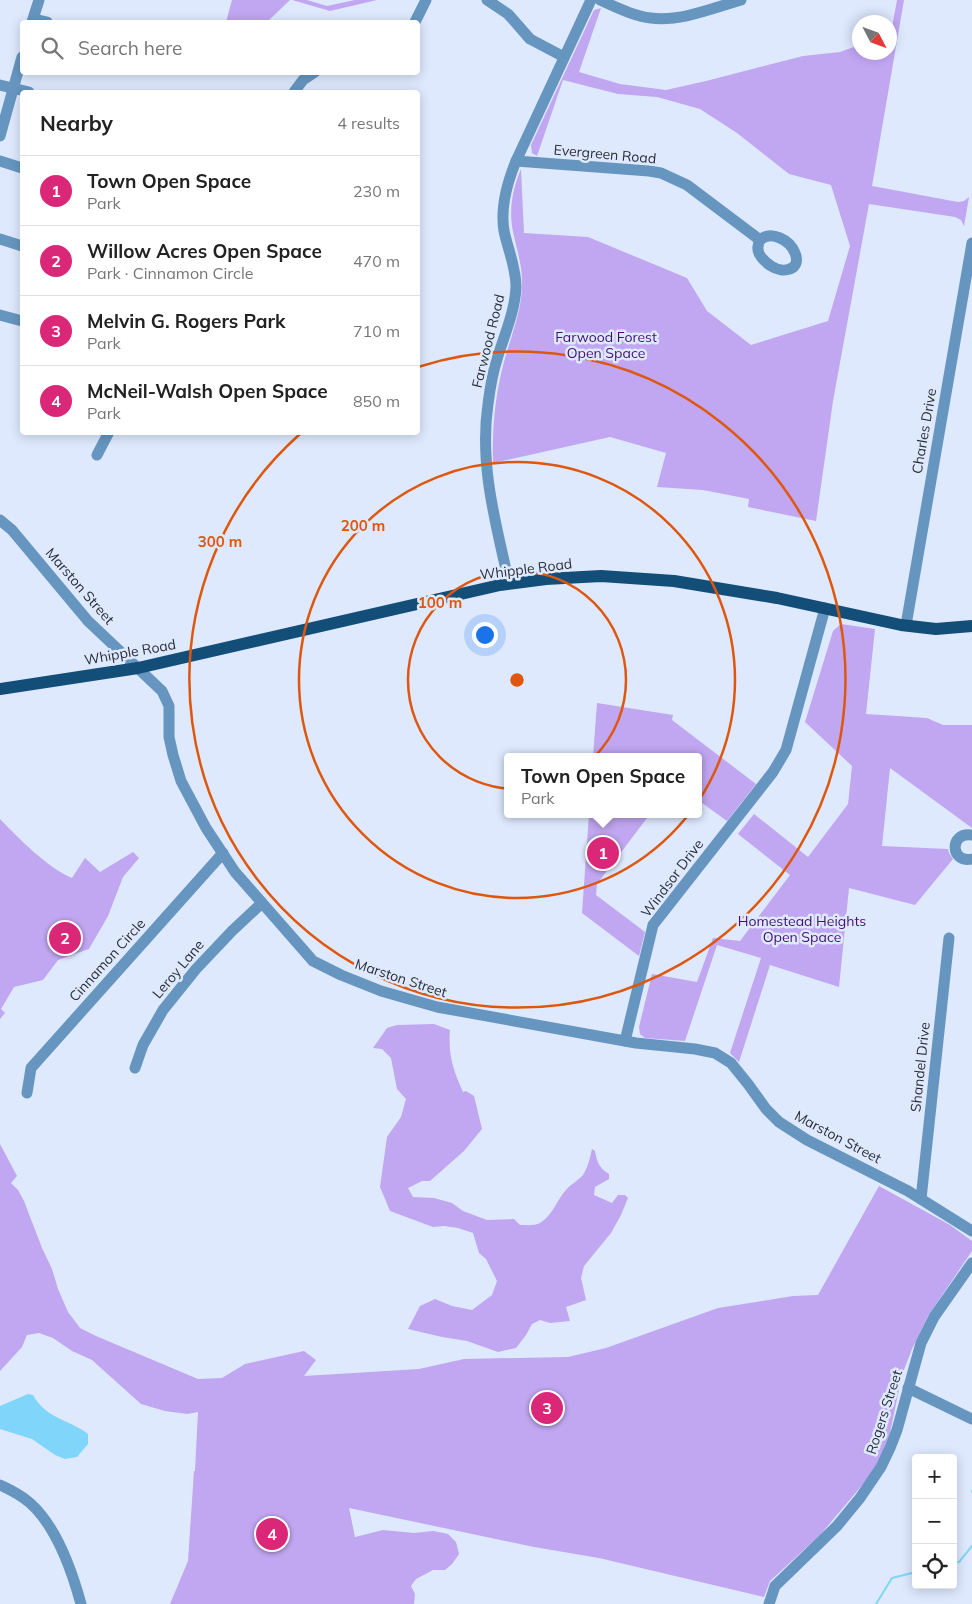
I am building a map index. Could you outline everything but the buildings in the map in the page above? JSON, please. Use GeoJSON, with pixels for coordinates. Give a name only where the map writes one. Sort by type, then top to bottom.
{"type":"FeatureCollection","features":[{"type":"Feature","properties":{"kind":"main road","name":"Whipple Road"},"geometry":{"type":"LineString","coordinates":[[0,689],[138,668],[509,584],[546,579],[601,576],[674,580],[777,598],[906,626],[936,629],[972,626]]}},
{"type":"Feature","properties":{"kind":"street"},"geometry":{"type":"LineString","coordinates":[[33,20],[39,0]]}},
{"type":"Feature","properties":{"kind":"street"},"geometry":{"type":"LineString","coordinates":[[416,20],[426,0]]}},
{"type":"Feature","properties":{"kind":"street"},"geometry":{"type":"LineString","coordinates":[[487,0],[508,14],[530,39],[564,57]]}},
{"type":"Feature","properties":{"kind":"street","name":"Farwood Road"},"geometry":{"type":"LineString","coordinates":[[509,584],[490,495],[485,450],[488,404],[494,370],[512,312],[515,294],[514,267],[505,232],[503,211],[508,183],[516,161],[591,0]]}},
{"type":"Feature","properties":{"kind":"street"},"geometry":{"type":"LineString","coordinates":[[600,0],[640,16],[665,19],[741,0]]}},
{"type":"Feature","properties":{"kind":"street"},"geometry":{"type":"LineString","coordinates":[[0,136],[20,64]]}},
{"type":"Feature","properties":{"kind":"street"},"geometry":{"type":"LineString","coordinates":[[296,90],[303,80],[310,75]]}},
{"type":"Feature","properties":{"kind":"street"},"geometry":{"type":"LineString","coordinates":[[0,85],[20,90]]}},
{"type":"Feature","properties":{"kind":"street"},"geometry":{"type":"LineString","coordinates":[[0,161],[20,167]]}},
{"type":"Feature","properties":{"kind":"street","name":"Evergreen Road"},"geometry":{"type":"LineString","coordinates":[[516,161],[661,173],[687,185],[760,240]]}},
{"type":"Feature","properties":{"kind":"street"},"geometry":{"type":"LineString","coordinates":[[0,239],[20,245]]}},
{"type":"Feature","properties":{"kind":"street","name":"Charles Drive"},"geometry":{"type":"LineString","coordinates":[[906,626],[967,301],[972,242]]}},
{"type":"Feature","properties":{"kind":"street"},"geometry":{"type":"LineString","coordinates":[[0,314],[20,320]]}},
{"type":"Feature","properties":{"kind":"street"},"geometry":{"type":"LineString","coordinates":[[97,455],[107,435]]}},
{"type":"Feature","properties":{"kind":"street","name":"Marston Street"},"geometry":{"type":"LineString","coordinates":[[0,520],[12,530],[88,621],[162,691],[169,706],[169,737],[181,781],[206,828],[235,872],[313,961],[341,975],[381,991],[437,1007],[625,1041],[715,1053],[731,1063],[766,1109],[779,1122],[807,1140],[921,1199],[972,1231]]}},
{"type":"Feature","properties":{"kind":"street","name":"Windsor Drive"},"geometry":{"type":"LineString","coordinates":[[625,1041],[653,926],[773,772],[786,750],[825,608]]}},
{"type":"Feature","properties":{"kind":"street"},"geometry":{"type":"LineString","coordinates":[[972,835],[960,836],[956,841],[955,848],[956,854],[961,858],[972,859]]}},
{"type":"Feature","properties":{"kind":"street","name":"Cinnamon Circle"},"geometry":{"type":"LineString","coordinates":[[27,1093],[31,1068],[223,853]]}},
{"type":"Feature","properties":{"kind":"street","name":"Leroy Lane"},"geometry":{"type":"LineString","coordinates":[[135,1068],[143,1045],[163,1010],[196,969],[232,930],[262,903]]}},
{"type":"Feature","properties":{"kind":"street","name":"Shandel Drive"},"geometry":{"type":"LineString","coordinates":[[921,1199],[949,938]]}},
{"type":"Feature","properties":{"kind":"street","name":"Rogers Street"},"geometry":{"type":"LineString","coordinates":[[769,1604],[775,1586],[837,1526],[860,1498],[881,1467],[890,1448],[921,1344],[934,1317],[972,1263]]}},
{"type":"Feature","properties":{"kind":"street"},"geometry":{"type":"LineString","coordinates":[[908,1388],[972,1419]]}},
{"type":"Feature","properties":{"kind":"street"},"geometry":{"type":"LineString","coordinates":[[0,1485],[16,1493],[31,1504],[49,1524],[57,1539],[81,1604]]}},
{"type":"Feature","properties":{"kind":"green space"},"geometry":{"type":"Polygon","coordinates":[[[232,0],[290,0],[269,20],[227,20],[232,0]]]}},
{"type":"Feature","properties":{"kind":"green space"},"geometry":{"type":"Polygon","coordinates":[[[292,0],[307,0],[327,6],[355,0],[377,0],[330,11],[292,0]]]}},
{"type":"Feature","properties":{"kind":"green space","name":"Farwood Forest Open Space"},"geometry":{"type":"Polygon","coordinates":[[[897,0],[904,0],[897,41],[897,15],[894,15],[897,0]]]}},
{"type":"Feature","properties":{"kind":"green space","name":"Farwood Forest Open Space"},"geometry":{"type":"Polygon","coordinates":[[[601,8],[579,72],[620,84],[666,90],[803,56],[840,52],[852,48],[852,60],[894,60],[872,186],[958,202],[964,201],[969,197],[964,226],[961,220],[955,217],[869,204],[833,401],[816,521],[748,507],[749,499],[703,490],[657,487],[666,453],[610,437],[493,463],[493,438],[498,387],[519,312],[522,291],[521,269],[511,219],[513,193],[521,169],[524,233],[588,237],[687,278],[707,311],[751,345],[828,321],[850,246],[831,185],[789,174],[737,133],[700,109],[657,97],[618,94],[563,80],[537,156],[532,153],[531,145],[594,10],[601,8]]]}},
{"type":"Feature","properties":{"kind":"green space","name":"Homestead Heights Open Space"},"geometry":{"type":"Polygon","coordinates":[[[841,624],[875,629],[866,714],[927,718],[943,725],[972,725],[972,828],[890,768],[882,846],[948,849],[953,859],[915,905],[849,888],[839,987],[770,965],[739,1062],[730,1053],[761,958],[717,945],[685,1041],[645,1038],[640,1034],[639,1027],[652,974],[697,982],[713,938],[740,941],[790,875],[738,834],[754,814],[808,857],[848,804],[852,766],[805,722],[833,631],[841,624]]]}},
{"type":"Feature","properties":{"kind":"green space"},"geometry":{"type":"Polygon","coordinates":[[[597,703],[673,715],[672,720],[756,784],[727,821],[702,803],[702,753],[593,753],[597,703]]]}},
{"type":"Feature","properties":{"kind":"green space"},"geometry":{"type":"Polygon","coordinates":[[[589,818],[647,818],[597,884],[596,895],[645,932],[639,956],[582,913],[589,818]]]}},
{"type":"Feature","properties":{"kind":"green space"},"geometry":{"type":"Polygon","coordinates":[[[0,819],[53,868],[72,878],[85,858],[100,872],[133,852],[139,858],[123,877],[108,916],[89,949],[58,960],[43,980],[14,987],[1,1009],[5,1013],[0,1019],[0,819]]]}},
{"type":"Feature","properties":{"kind":"green space"},"geometry":{"type":"Polygon","coordinates":[[[434,1024],[450,1030],[450,1047],[454,1069],[463,1092],[466,1091],[474,1096],[482,1129],[464,1151],[430,1181],[422,1181],[408,1188],[413,1197],[434,1198],[452,1203],[463,1211],[487,1220],[514,1219],[520,1225],[536,1225],[548,1216],[566,1190],[583,1175],[588,1166],[592,1149],[595,1151],[601,1167],[609,1174],[609,1179],[595,1187],[594,1195],[612,1203],[618,1195],[625,1195],[628,1198],[611,1233],[584,1266],[581,1278],[586,1300],[566,1307],[570,1321],[550,1323],[540,1320],[532,1324],[516,1348],[498,1352],[467,1341],[408,1329],[420,1306],[435,1299],[452,1306],[472,1310],[492,1295],[497,1281],[486,1259],[479,1253],[473,1233],[458,1228],[433,1227],[390,1211],[380,1187],[387,1137],[401,1117],[406,1099],[397,1089],[391,1058],[382,1049],[373,1048],[387,1028],[397,1025],[434,1024]]]}},
{"type":"Feature","properties":{"kind":"green space"},"geometry":{"type":"Polygon","coordinates":[[[0,1144],[17,1176],[11,1183],[18,1190],[24,1201],[68,1312],[80,1328],[198,1379],[222,1378],[245,1364],[304,1351],[316,1360],[304,1376],[419,1369],[464,1359],[568,1357],[606,1348],[718,1308],[793,1296],[818,1295],[879,1186],[950,1225],[972,1241],[972,1251],[928,1316],[912,1349],[902,1375],[890,1433],[882,1455],[869,1477],[820,1535],[770,1581],[764,1597],[599,1558],[534,1547],[349,1508],[355,1537],[383,1530],[414,1533],[433,1531],[448,1534],[456,1542],[459,1554],[445,1570],[433,1570],[416,1579],[411,1586],[415,1594],[414,1604],[170,1604],[188,1561],[198,1412],[187,1414],[165,1411],[141,1404],[92,1360],[72,1351],[53,1338],[39,1333],[27,1335],[22,1347],[0,1371],[0,1144]]]}},
{"type":"Feature","properties":{"kind":"water"},"geometry":{"type":"Polygon","coordinates":[[[28,1394],[33,1395],[38,1403],[51,1414],[88,1434],[88,1444],[77,1457],[65,1459],[55,1455],[32,1439],[0,1429],[0,1406],[28,1394]]]}},
{"type":"Feature","properties":{"kind":"waterway"},"geometry":{"type":"LineString","coordinates":[[957,1562],[972,1546]]}},
{"type":"Feature","properties":{"kind":"waterway"},"geometry":{"type":"LineString","coordinates":[[876,1604],[892,1578],[912,1573]]}},
{"type":"Feature","properties":{"kind":"place","name":"Town Open Space"},"geometry":{"type":"Point","coordinates":[603,853]}},
{"type":"Feature","properties":{"kind":"place","name":"Willow Acres Open Space"},"geometry":{"type":"Point","coordinates":[65,938]}},
{"type":"Feature","properties":{"kind":"place","name":"Melvin G. Rogers Park"},"geometry":{"type":"Point","coordinates":[547,1408]}},
{"type":"Feature","properties":{"kind":"place","name":"McNeil-Walsh Open Space"},"geometry":{"type":"Point","coordinates":[272,1534]}}]}
